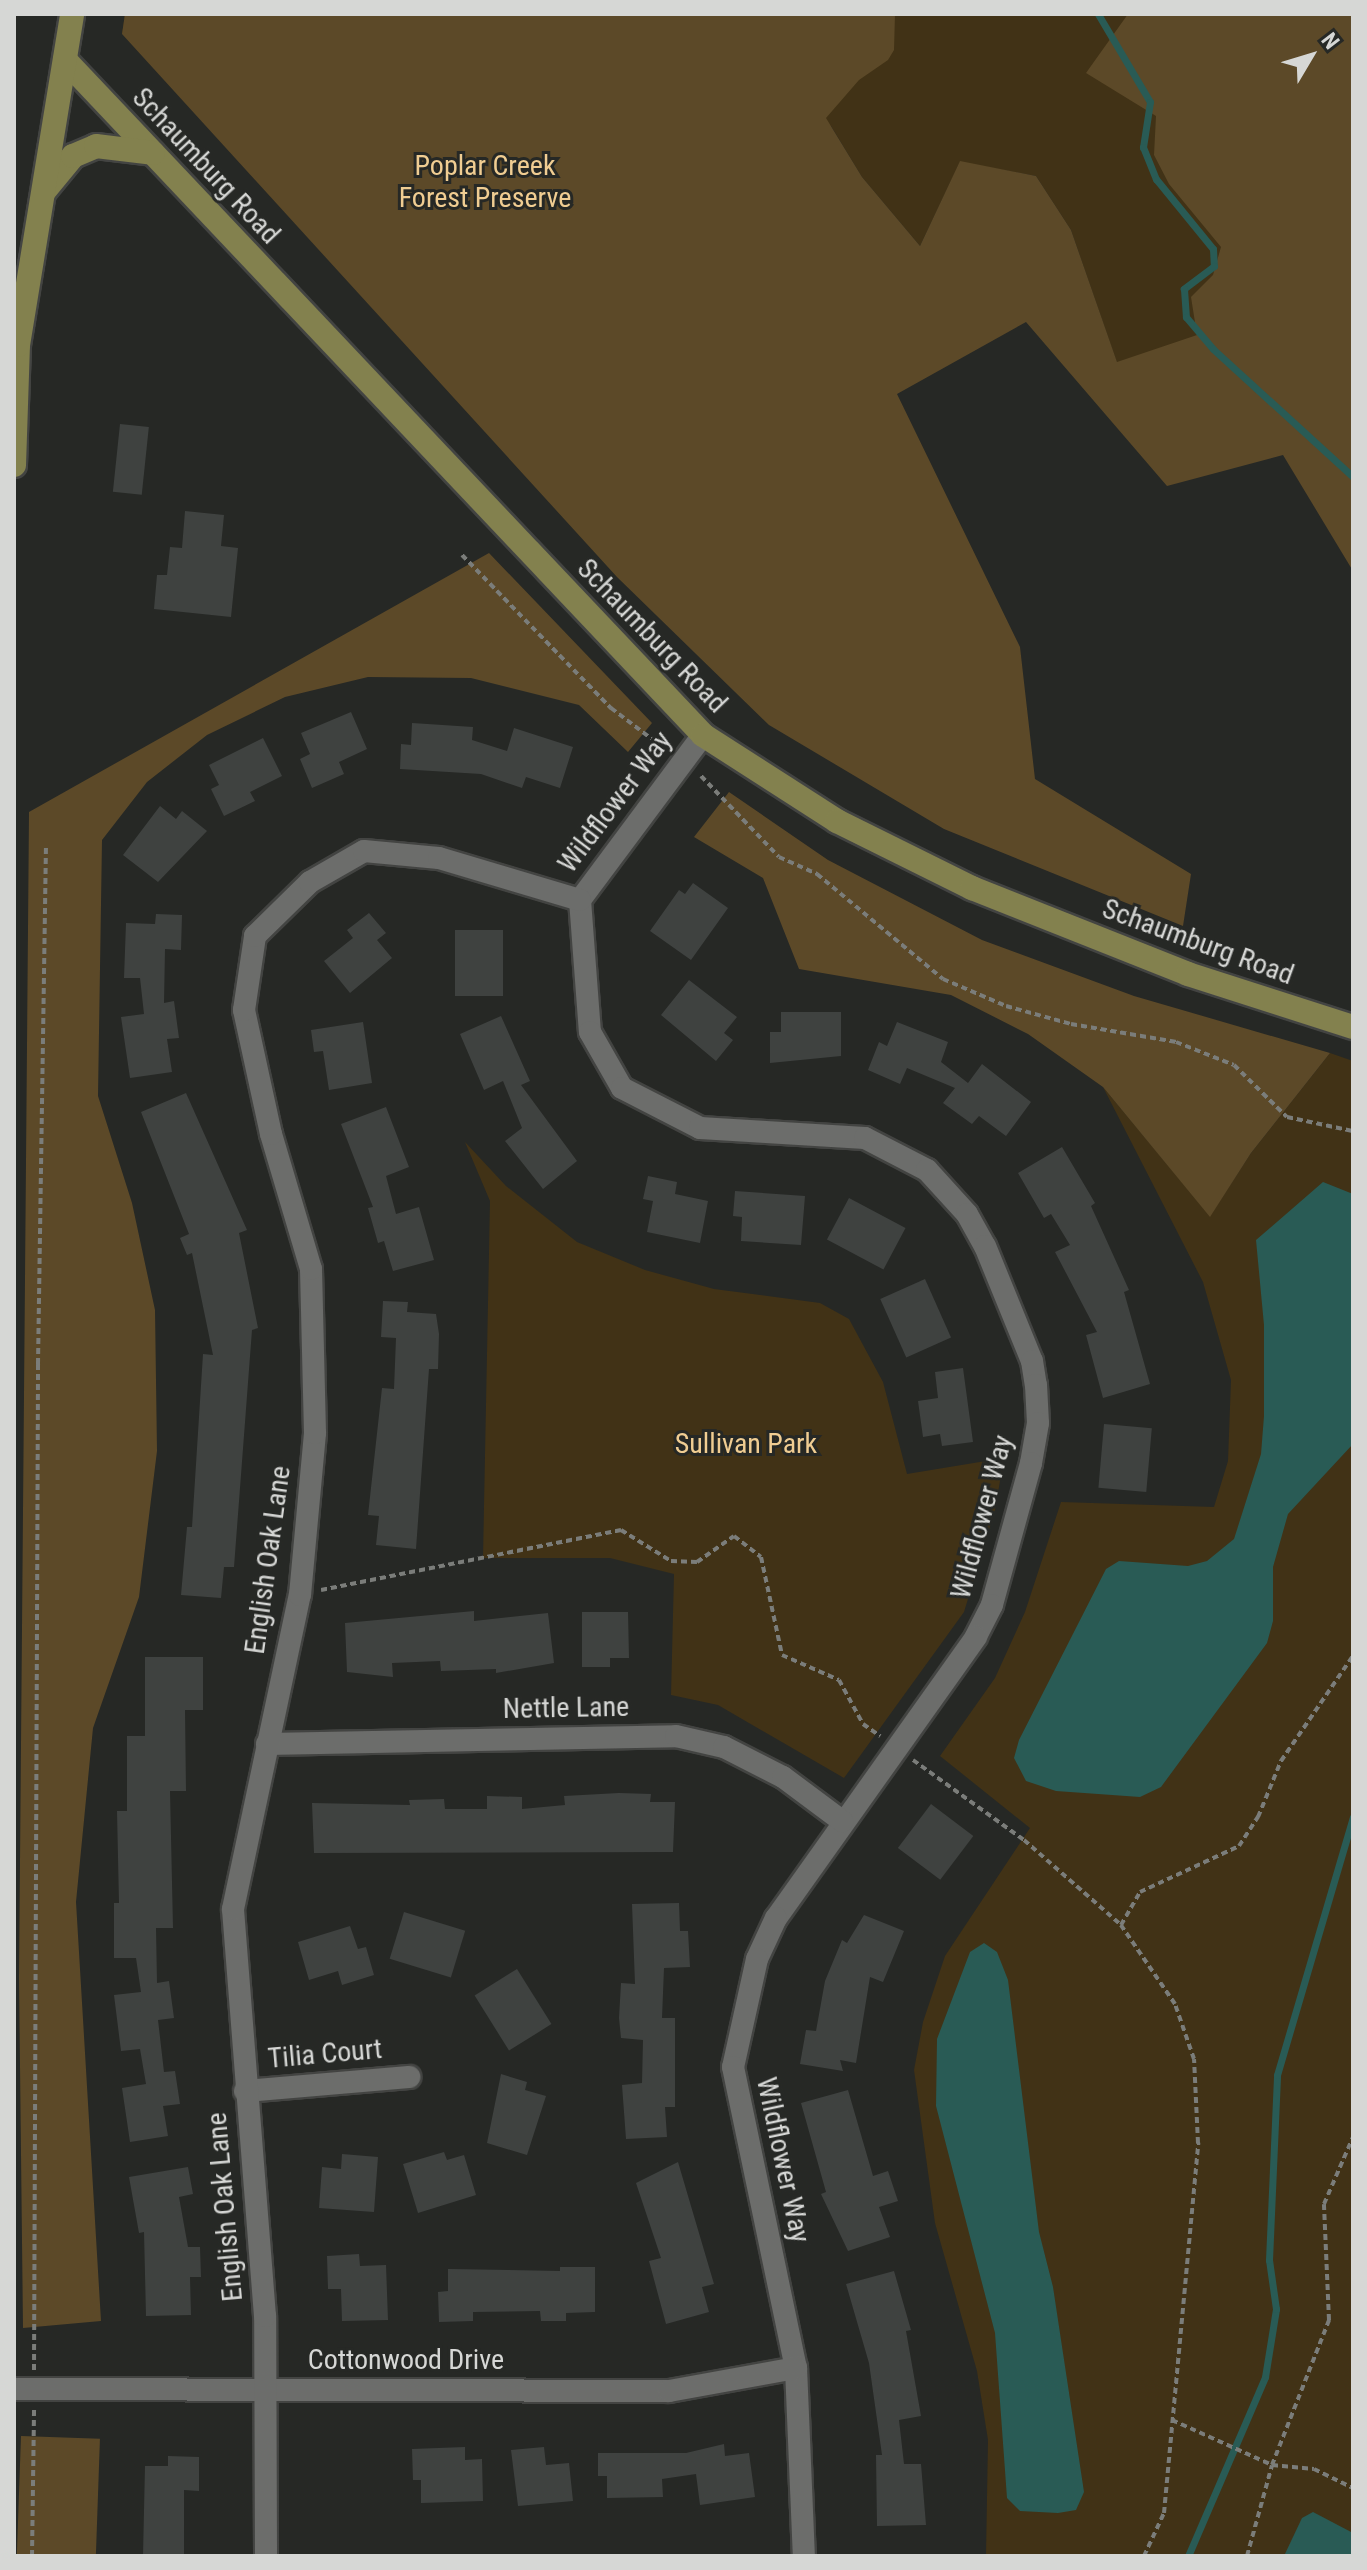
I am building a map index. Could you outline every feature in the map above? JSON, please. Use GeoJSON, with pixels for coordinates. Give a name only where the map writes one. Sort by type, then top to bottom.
{"type":"FeatureCollection","features":[{"type":"Feature","properties":{"kind":"main road"},"geometry":{"type":"LineString","coordinates":[[14,465],[18,345],[72,14]]}},
{"type":"Feature","properties":{"kind":"main road","name":"Schaumburg Road"},"geometry":{"type":"LineString","coordinates":[[65,60],[703,735],[837,821],[972,888],[1188,974],[1353,1027]]}},
{"type":"Feature","properties":{"kind":"main road"},"geometry":{"type":"LineString","coordinates":[[43,192],[80,152],[96,146],[153,153]]}},
{"type":"Feature","properties":{"kind":"street","name":"Wildflower Way"},"geometry":{"type":"LineString","coordinates":[[703,735],[580,900],[590,1032],[622,1088],[700,1128],[865,1138],[927,1170],[967,1214],[1032,1361],[1038,1423],[992,1605],[976,1637],[898,1749],[787,1899],[757,1959],[733,2067],[796,2368],[804,2556]]}},
{"type":"Feature","properties":{"kind":"street","name":"English Oak Lane"},"geometry":{"type":"LineString","coordinates":[[266,2556],[265,2316],[233,1909],[300,1595],[315,1433],[311,1269],[271,1134],[244,1010],[255,936],[310,882],[364,851],[439,858],[580,900]]}},
{"type":"Feature","properties":{"kind":"street","name":"Nettle Lane"},"geometry":{"type":"LineString","coordinates":[[267,1744],[676,1736],[724,1747],[783,1777],[842,1821]]}},
{"type":"Feature","properties":{"kind":"street","name":"Tilia Court"},"geometry":{"type":"LineString","coordinates":[[245,2091],[409,2077]]}},
{"type":"Feature","properties":{"kind":"street","name":"Cottonwood Drive"},"geometry":{"type":"LineString","coordinates":[[24,2388],[669,2391],[796,2368]]}},
{"type":"Feature","properties":{"kind":"path"},"geometry":{"type":"LineString","coordinates":[[462,555],[611,708],[711,784],[779,857],[817,874],[943,979],[1006,1006],[1071,1024],[1176,1042],[1234,1065],[1287,1117],[1353,1131]]}},
{"type":"Feature","properties":{"kind":"path"},"geometry":{"type":"LineString","coordinates":[[32,2556],[24,2388],[46,844]]}},
{"type":"Feature","properties":{"kind":"path"},"geometry":{"type":"LineString","coordinates":[[300,1595],[621,1530],[671,1561],[697,1562],[734,1536],[761,1557],[782,1655],[839,1680],[863,1724],[1024,1840],[1121,1925],[1175,2004],[1194,2059],[1198,2143],[1164,2513],[1144,2556]]}},
{"type":"Feature","properties":{"kind":"path"},"geometry":{"type":"LineString","coordinates":[[1121,1925],[1140,1892],[1239,1846],[1258,1817],[1281,1761],[1353,1656]]}},
{"type":"Feature","properties":{"kind":"path"},"geometry":{"type":"LineString","coordinates":[[1247,2556],[1272,2465],[1329,2320],[1324,2204],[1353,2137]]}},
{"type":"Feature","properties":{"kind":"path"},"geometry":{"type":"LineString","coordinates":[[1172,2420],[1272,2465],[1314,2469],[1353,2488]]}},
{"type":"Feature","properties":{"kind":"green space"},"geometry":{"type":"Polygon","coordinates":[[[125,14],[1353,14],[1198,336],[1117,363],[1071,230],[1036,176],[960,162],[920,246],[862,177],[831,126],[122,34],[125,14]]]}},
{"type":"Feature","properties":{"kind":"green space","name":"Poplar Creek Forest Preserve"},"geometry":{"type":"Polygon","coordinates":[[[125,14],[895,14],[894,50],[888,60],[859,80],[826,118],[862,177],[920,246],[960,161],[1036,176],[1071,230],[1117,362],[1197,335],[1191,297],[1213,275],[1221,247],[1169,184],[1154,155],[1156,116],[1086,73],[1128,14],[1353,14],[1353,571],[1283,455],[1167,486],[1026,322],[897,394],[1020,647],[1035,779],[1191,874],[1183,926],[944,829],[769,725],[617,577],[122,34],[125,14]]]}},
{"type":"Feature","properties":{"kind":"green space"},"geometry":{"type":"Polygon","coordinates":[[[489,553],[652,723],[628,752],[579,705],[471,678],[368,677],[285,697],[207,735],[147,782],[102,840],[98,1096],[132,1203],[155,1310],[157,1451],[139,1597],[93,1728],[76,1902],[101,2321],[23,2328],[19,1978],[29,812],[489,553]]]}},
{"type":"Feature","properties":{"kind":"green space"},"geometry":{"type":"Polygon","coordinates":[[[729,792],[828,860],[982,940],[1134,996],[1330,1053],[1251,1153],[1210,1217],[1103,1087],[1028,1034],[951,995],[799,969],[763,878],[694,837],[729,792]]]}},
{"type":"Feature","properties":{"kind":"green space"},"geometry":{"type":"Polygon","coordinates":[[[1330,1053],[1353,1061],[1353,2556],[986,2556],[988,2440],[977,2371],[935,2223],[914,2070],[923,2022],[945,1956],[1030,1828],[940,1756],[995,1678],[1025,1612],[1061,1502],[1214,1507],[1228,1461],[1231,1380],[1203,1282],[1103,1087],[1210,1216],[1251,1153],[1330,1053]]]}},
{"type":"Feature","properties":{"kind":"green space","name":"Sullivan Park"},"geometry":{"type":"Polygon","coordinates":[[[465,1142],[506,1186],[577,1242],[645,1270],[714,1289],[820,1303],[849,1319],[883,1382],[907,1474],[1004,1458],[995,1510],[964,1612],[844,1778],[718,1705],[671,1695],[674,1574],[610,1558],[483,1558],[490,1201],[465,1142]]]}},
{"type":"Feature","properties":{"kind":"green space"},"geometry":{"type":"Polygon","coordinates":[[[21,2436],[100,2439],[96,2556],[17,2556],[21,2436]]]}},
{"type":"Feature","properties":{"kind":"water"},"geometry":{"type":"Polygon","coordinates":[[[1323,1182],[1353,1194],[1353,1444],[1288,1514],[1273,1567],[1273,1621],[1267,1643],[1161,1787],[1140,1797],[1056,1791],[1026,1781],[1014,1758],[1019,1740],[1106,1569],[1119,1561],[1188,1566],[1207,1561],[1234,1539],[1261,1454],[1264,1416],[1264,1325],[1256,1240],[1323,1182]]]}},
{"type":"Feature","properties":{"kind":"water"},"geometry":{"type":"Polygon","coordinates":[[[984,1943],[997,1952],[1008,1980],[1039,2232],[1053,2287],[1084,2492],[1076,2510],[1058,2513],[1020,2511],[1007,2498],[995,2333],[936,2106],[937,2039],[970,1952],[984,1943]]]}},
{"type":"Feature","properties":{"kind":"water"},"geometry":{"type":"Polygon","coordinates":[[[1313,2512],[1353,2533],[1353,2556],[1284,2556],[1302,2518],[1313,2512]]]}},
{"type":"Feature","properties":{"kind":"building"},"geometry":{"type":"Polygon","coordinates":[[[120,424],[149,427],[142,495],[113,492],[120,424]]]}},
{"type":"Feature","properties":{"kind":"building"},"geometry":{"type":"Polygon","coordinates":[[[185,511],[224,515],[221,546],[238,548],[231,617],[154,609],[157,575],[167,575],[170,547],[182,548],[185,511]]]}},
{"type":"Feature","properties":{"kind":"building"},"geometry":{"type":"Polygon","coordinates":[[[351,712],[367,749],[339,762],[344,774],[312,788],[300,759],[310,754],[301,733],[351,712]]]}},
{"type":"Feature","properties":{"kind":"building"},"geometry":{"type":"Polygon","coordinates":[[[412,723],[473,727],[472,740],[507,751],[514,728],[573,747],[560,788],[526,777],[522,788],[481,774],[400,769],[401,744],[411,745],[412,723]]]}},
{"type":"Feature","properties":{"kind":"building"},"geometry":{"type":"Polygon","coordinates":[[[263,738],[282,776],[250,792],[255,801],[224,816],[211,789],[219,785],[209,765],[263,738]]]}},
{"type":"Feature","properties":{"kind":"building"},"geometry":{"type":"Polygon","coordinates":[[[160,806],[176,819],[182,811],[207,831],[158,882],[123,855],[160,806]]]}},
{"type":"Feature","properties":{"kind":"building"},"geometry":{"type":"Polygon","coordinates":[[[693,883],[728,908],[691,960],[650,931],[679,890],[685,894],[693,883]]]}},
{"type":"Feature","properties":{"kind":"building"},"geometry":{"type":"Polygon","coordinates":[[[369,913],[386,933],[377,940],[392,958],[350,993],[324,961],[353,938],[347,930],[369,913]]]}},
{"type":"Feature","properties":{"kind":"building"},"geometry":{"type":"Polygon","coordinates":[[[156,914],[182,915],[181,950],[165,949],[164,1003],[174,1001],[179,1038],[167,1039],[172,1072],[130,1078],[121,1017],[144,1014],[140,978],[124,978],[126,923],[155,924],[156,914]]]}},
{"type":"Feature","properties":{"kind":"building"},"geometry":{"type":"Polygon","coordinates":[[[455,930],[503,930],[503,996],[455,996],[455,930]]]}},
{"type":"Feature","properties":{"kind":"building"},"geometry":{"type":"Polygon","coordinates":[[[689,980],[737,1017],[724,1033],[733,1040],[716,1061],[661,1015],[689,980]]]}},
{"type":"Feature","properties":{"kind":"building"},"geometry":{"type":"Polygon","coordinates":[[[781,1012],[841,1012],[841,1056],[770,1063],[770,1032],[781,1032],[781,1012]]]}},
{"type":"Feature","properties":{"kind":"building"},"geometry":{"type":"Polygon","coordinates":[[[501,1016],[530,1081],[521,1085],[577,1161],[543,1189],[505,1141],[522,1128],[503,1081],[484,1090],[460,1034],[501,1016]]]}},
{"type":"Feature","properties":{"kind":"building"},"geometry":{"type":"Polygon","coordinates":[[[363,1022],[372,1083],[329,1090],[323,1051],[314,1052],[311,1030],[363,1022]]]}},
{"type":"Feature","properties":{"kind":"building"},"geometry":{"type":"Polygon","coordinates":[[[897,1022],[948,1042],[941,1062],[968,1083],[982,1064],[1031,1102],[1006,1136],[979,1116],[972,1124],[943,1103],[955,1088],[907,1068],[900,1084],[868,1070],[879,1042],[887,1046],[897,1022]]]}},
{"type":"Feature","properties":{"kind":"building"},"geometry":{"type":"Polygon","coordinates":[[[186,1093],[247,1230],[239,1233],[258,1328],[252,1330],[234,1567],[224,1567],[221,1598],[181,1595],[187,1527],[192,1527],[203,1354],[213,1355],[192,1253],[187,1255],[180,1238],[189,1234],[141,1112],[186,1093]]]}},
{"type":"Feature","properties":{"kind":"building"},"geometry":{"type":"Polygon","coordinates":[[[386,1107],[409,1167],[386,1176],[396,1214],[419,1207],[434,1260],[393,1271],[384,1241],[378,1243],[368,1208],[373,1207],[341,1124],[386,1107]]]}},
{"type":"Feature","properties":{"kind":"building"},"geometry":{"type":"Polygon","coordinates":[[[1062,1147],[1095,1203],[1091,1206],[1129,1290],[1124,1292],[1150,1384],[1103,1398],[1086,1335],[1097,1332],[1055,1252],[1070,1245],[1051,1214],[1044,1218],[1018,1173],[1062,1147]]]}},
{"type":"Feature","properties":{"kind":"building"},"geometry":{"type":"Polygon","coordinates":[[[648,1176],[677,1182],[675,1194],[708,1201],[700,1243],[647,1232],[653,1201],[643,1199],[648,1176]]]}},
{"type":"Feature","properties":{"kind":"building"},"geometry":{"type":"Polygon","coordinates":[[[735,1191],[805,1196],[801,1245],[741,1241],[742,1217],[733,1216],[735,1191]]]}},
{"type":"Feature","properties":{"kind":"building"},"geometry":{"type":"Polygon","coordinates":[[[849,1198],[906,1228],[883,1270],[827,1239],[849,1198]]]}},
{"type":"Feature","properties":{"kind":"building"},"geometry":{"type":"Polygon","coordinates":[[[925,1279],[951,1337],[906,1357],[880,1299],[925,1279]]]}},
{"type":"Feature","properties":{"kind":"building"},"geometry":{"type":"Polygon","coordinates":[[[383,1301],[408,1302],[407,1312],[436,1314],[439,1334],[438,1369],[429,1369],[416,1549],[376,1545],[379,1516],[368,1515],[382,1388],[394,1389],[396,1338],[381,1337],[383,1301]]]}},
{"type":"Feature","properties":{"kind":"building"},"geometry":{"type":"Polygon","coordinates":[[[963,1368],[973,1442],[942,1446],[940,1434],[923,1437],[918,1401],[938,1398],[935,1372],[963,1368]]]}},
{"type":"Feature","properties":{"kind":"building"},"geometry":{"type":"Polygon","coordinates":[[[1104,1424],[1152,1428],[1146,1492],[1098,1488],[1104,1424]]]}},
{"type":"Feature","properties":{"kind":"building"},"geometry":{"type":"Polygon","coordinates":[[[474,1611],[474,1621],[548,1613],[554,1663],[496,1673],[496,1669],[441,1671],[440,1661],[392,1663],[393,1677],[347,1672],[345,1623],[474,1611]]]}},
{"type":"Feature","properties":{"kind":"building"},"geometry":{"type":"Polygon","coordinates":[[[582,1612],[628,1612],[629,1658],[610,1658],[610,1667],[582,1667],[582,1612]]]}},
{"type":"Feature","properties":{"kind":"building"},"geometry":{"type":"Polygon","coordinates":[[[145,1657],[203,1657],[203,1710],[185,1710],[186,1791],[170,1791],[173,1928],[156,1928],[157,1983],[169,1981],[174,2018],[158,2020],[164,2072],[175,2071],[180,2104],[163,2106],[168,2136],[130,2142],[122,2088],[146,2084],[140,2049],[121,2051],[114,1995],[141,1992],[136,1958],[114,1958],[114,1903],[119,1903],[117,1811],[127,1811],[127,1736],[145,1736],[145,1657]]]}},
{"type":"Feature","properties":{"kind":"building"},"geometry":{"type":"Polygon","coordinates":[[[651,1794],[650,1802],[675,1802],[673,1852],[314,1853],[312,1803],[410,1805],[409,1800],[444,1799],[445,1809],[487,1809],[487,1796],[522,1797],[522,1809],[565,1805],[564,1796],[651,1794]]]}},
{"type":"Feature","properties":{"kind":"building"},"geometry":{"type":"Polygon","coordinates":[[[931,1804],[973,1836],[940,1880],[898,1848],[931,1804]]]}},
{"type":"Feature","properties":{"kind":"building"},"geometry":{"type":"Polygon","coordinates":[[[679,1903],[680,1931],[688,1931],[690,1967],[664,1968],[662,2018],[675,2018],[675,2107],[665,2107],[667,2137],[626,2139],[622,2085],[642,2083],[643,2040],[621,2038],[619,2018],[621,1983],[635,1984],[632,1904],[679,1903]]]}},
{"type":"Feature","properties":{"kind":"building"},"geometry":{"type":"Polygon","coordinates":[[[404,1912],[465,1931],[451,1978],[390,1959],[404,1912]]]}},
{"type":"Feature","properties":{"kind":"building"},"geometry":{"type":"Polygon","coordinates":[[[864,1915],[904,1931],[883,1982],[870,1977],[856,2063],[840,2060],[843,2071],[800,2064],[806,2030],[816,2031],[825,1981],[842,1940],[847,1943],[864,1915]]]}},
{"type":"Feature","properties":{"kind":"building"},"geometry":{"type":"Polygon","coordinates":[[[350,1926],[358,1949],[366,1947],[374,1975],[342,1985],[338,1971],[309,1980],[298,1942],[350,1926]]]}},
{"type":"Feature","properties":{"kind":"building"},"geometry":{"type":"Polygon","coordinates":[[[517,1969],[551,2024],[509,2051],[475,1995],[517,1969]]]}},
{"type":"Feature","properties":{"kind":"building"},"geometry":{"type":"Polygon","coordinates":[[[501,2074],[527,2082],[525,2090],[546,2096],[527,2155],[487,2143],[501,2074]]]}},
{"type":"Feature","properties":{"kind":"building"},"geometry":{"type":"Polygon","coordinates":[[[848,2090],[873,2176],[888,2171],[898,2201],[879,2207],[890,2237],[848,2251],[821,2194],[826,2192],[801,2103],[848,2090]]]}},
{"type":"Feature","properties":{"kind":"building"},"geometry":{"type":"Polygon","coordinates":[[[444,2152],[447,2160],[464,2155],[476,2195],[418,2213],[403,2164],[444,2152]]]}},
{"type":"Feature","properties":{"kind":"building"},"geometry":{"type":"Polygon","coordinates":[[[342,2154],[378,2157],[374,2212],[319,2208],[322,2167],[341,2169],[342,2154]]]}},
{"type":"Feature","properties":{"kind":"building"},"geometry":{"type":"Polygon","coordinates":[[[678,2162],[714,2284],[702,2287],[709,2312],[666,2324],[649,2261],[661,2258],[636,2183],[678,2162]]]}},
{"type":"Feature","properties":{"kind":"building"},"geometry":{"type":"Polygon","coordinates":[[[188,2167],[193,2194],[179,2197],[188,2247],[200,2247],[201,2277],[190,2277],[191,2315],[146,2316],[144,2232],[139,2233],[129,2177],[188,2167]]]}},
{"type":"Feature","properties":{"kind":"building"},"geometry":{"type":"Polygon","coordinates":[[[359,2254],[360,2266],[386,2265],[388,2320],[342,2321],[341,2289],[328,2289],[327,2256],[359,2254]]]}},
{"type":"Feature","properties":{"kind":"building"},"geometry":{"type":"Polygon","coordinates":[[[560,2267],[595,2267],[595,2312],[566,2313],[566,2321],[541,2321],[540,2311],[473,2312],[473,2321],[439,2322],[438,2292],[448,2291],[448,2269],[560,2271],[560,2267]]]}},
{"type":"Feature","properties":{"kind":"building"},"geometry":{"type":"Polygon","coordinates":[[[894,2271],[911,2330],[906,2331],[921,2416],[899,2420],[904,2464],[921,2464],[926,2525],[877,2526],[876,2455],[882,2455],[869,2363],[846,2284],[894,2271]]]}},
{"type":"Feature","properties":{"kind":"building"},"geometry":{"type":"Polygon","coordinates":[[[724,2444],[725,2456],[749,2453],[755,2497],[700,2505],[696,2474],[662,2479],[663,2497],[607,2498],[607,2476],[598,2476],[598,2453],[686,2453],[724,2444]]]}},
{"type":"Feature","properties":{"kind":"building"},"geometry":{"type":"Polygon","coordinates":[[[465,2447],[465,2460],[482,2459],[483,2501],[421,2503],[421,2480],[413,2480],[412,2449],[465,2447]]]}},
{"type":"Feature","properties":{"kind":"building"},"geometry":{"type":"Polygon","coordinates":[[[544,2447],[546,2465],[569,2463],[573,2501],[518,2506],[511,2450],[544,2447]]]}},
{"type":"Feature","properties":{"kind":"building"},"geometry":{"type":"Polygon","coordinates":[[[168,2456],[199,2457],[199,2491],[184,2490],[184,2556],[143,2556],[145,2466],[168,2466],[168,2456]]]}},
{"type":"Feature","properties":{"kind":"waterway"},"geometry":{"type":"LineString","coordinates":[[1098,14],[1150,102],[1143,147],[1156,179],[1213,249],[1214,266],[1184,289],[1186,317],[1213,349],[1353,477]]}},
{"type":"Feature","properties":{"kind":"waterway"},"geometry":{"type":"LineString","coordinates":[[1188,2556],[1265,2377],[1276,2309],[1269,2260],[1277,2075],[1353,1817]]}}]}
